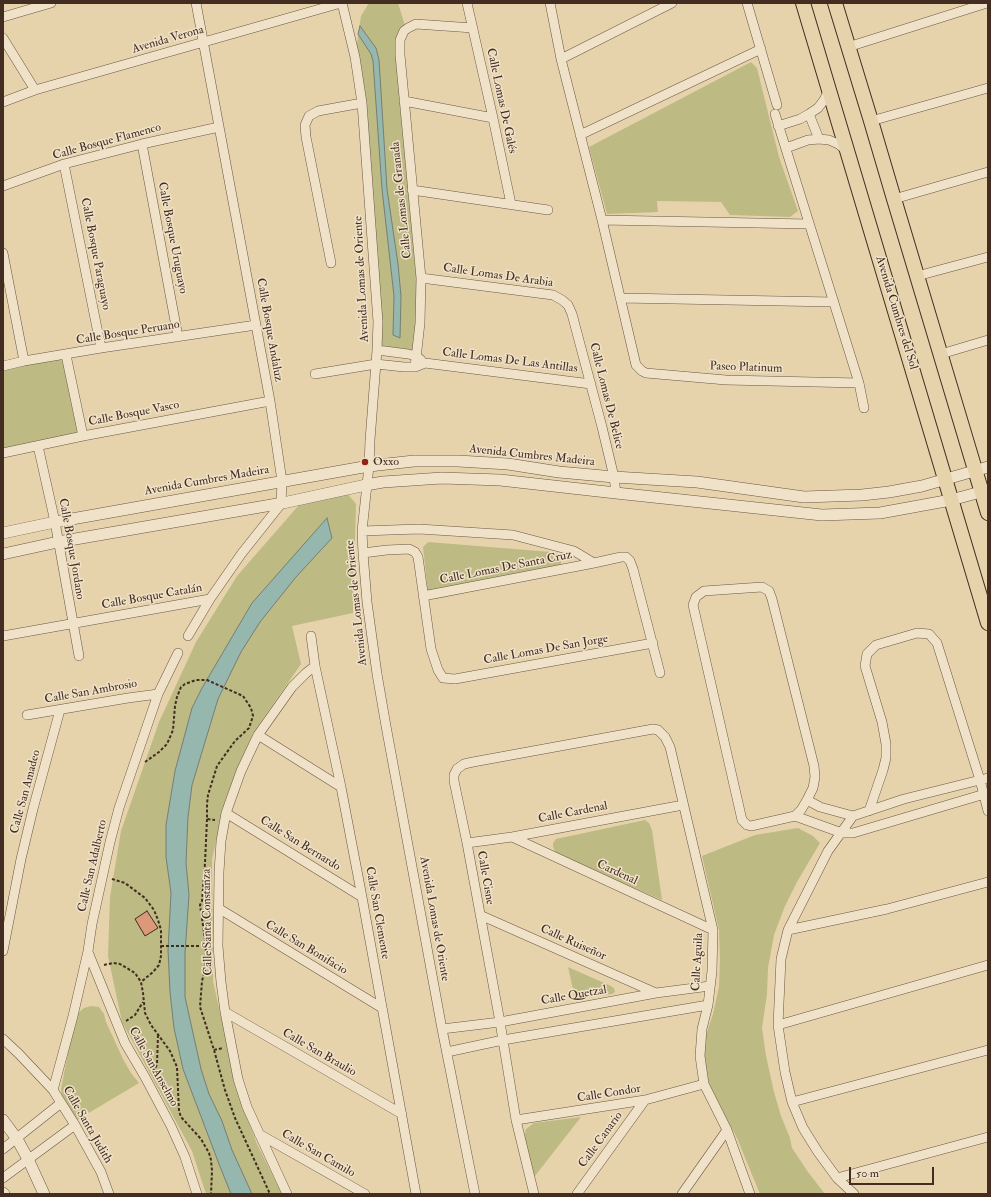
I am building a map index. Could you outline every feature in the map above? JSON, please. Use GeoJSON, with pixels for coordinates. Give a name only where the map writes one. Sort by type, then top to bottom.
{"type":"FeatureCollection","features":[{"type":"Feature","properties":{"kind":"main road","name":"Avenida Cumbres del Sol"},"geometry":{"type":"LineString","coordinates":[[803,3],[988,623]]}},
{"type":"Feature","properties":{"kind":"main road"},"geometry":{"type":"LineString","coordinates":[[835,3],[941,354],[982,469],[988,513]]}},
{"type":"Feature","properties":{"kind":"street"},"geometry":{"type":"LineString","coordinates":[[3,17],[51,3]]}},
{"type":"Feature","properties":{"kind":"street","name":"Calle Bosque Andaluz"},"geometry":{"type":"LineString","coordinates":[[196,3],[270,401],[282,481],[281,504]]}},
{"type":"Feature","properties":{"kind":"street","name":"Avenida Verona"},"geometry":{"type":"LineString","coordinates":[[3,102],[35,90],[341,3]]}},
{"type":"Feature","properties":{"kind":"street","name":"Avenida Lomas de Oriente"},"geometry":{"type":"LineString","coordinates":[[341,3],[355,57],[362,104],[377,314],[377,350],[369,466],[362,531],[362,553],[367,602],[377,674],[442,1029],[475,1194]]}},
{"type":"Feature","properties":{"kind":"street","name":"Calle Lomas De Galés"},"geometry":{"type":"LineString","coordinates":[[467,3],[494,118],[511,204]]}},
{"type":"Feature","properties":{"kind":"street"},"geometry":{"type":"LineString","coordinates":[[550,3],[561,59],[602,220],[620,298],[834,302]]}},
{"type":"Feature","properties":{"kind":"street"},"geometry":{"type":"LineString","coordinates":[[561,59],[672,3]]}},
{"type":"Feature","properties":{"kind":"street"},"geometry":{"type":"LineString","coordinates":[[747,3],[778,104]]}},
{"type":"Feature","properties":{"kind":"street"},"geometry":{"type":"LineString","coordinates":[[848,47],[987,3]]}},
{"type":"Feature","properties":{"kind":"street","name":"Calle Lomas de Granada"},"geometry":{"type":"LineString","coordinates":[[415,367],[420,323],[421,278],[404,101],[400,40],[408,28],[416,24],[473,28]]}},
{"type":"Feature","properties":{"kind":"street"},"geometry":{"type":"LineString","coordinates":[[3,38],[35,90]]}},
{"type":"Feature","properties":{"kind":"street"},"geometry":{"type":"LineString","coordinates":[[580,135],[761,49]]}},
{"type":"Feature","properties":{"kind":"street"},"geometry":{"type":"LineString","coordinates":[[871,121],[988,88]]}},
{"type":"Feature","properties":{"kind":"street"},"geometry":{"type":"LineString","coordinates":[[778,126],[800,119],[818,108],[824,100],[828,90]]}},
{"type":"Feature","properties":{"kind":"street"},"geometry":{"type":"LineString","coordinates":[[404,101],[494,118]]}},
{"type":"Feature","properties":{"kind":"street"},"geometry":{"type":"LineString","coordinates":[[331,263],[306,137],[305,125],[309,116],[318,111],[362,104]]}},
{"type":"Feature","properties":{"kind":"street"},"geometry":{"type":"LineString","coordinates":[[775,114],[859,383],[864,408]]}},
{"type":"Feature","properties":{"kind":"street"},"geometry":{"type":"LineString","coordinates":[[809,114],[819,139]]}},
{"type":"Feature","properties":{"kind":"street","name":"Calle Bosque Flamenco"},"geometry":{"type":"LineString","coordinates":[[3,186],[64,164],[219,126]]}},
{"type":"Feature","properties":{"kind":"street"},"geometry":{"type":"LineString","coordinates":[[786,148],[808,140],[819,139],[829,140],[846,150]]}},
{"type":"Feature","properties":{"kind":"street","name":"Calle Bosque Uruguayo"},"geometry":{"type":"LineString","coordinates":[[142,144],[178,337]]}},
{"type":"Feature","properties":{"kind":"street","name":"Calle Bosque Paraguayo"},"geometry":{"type":"LineString","coordinates":[[64,164],[101,348]]}},
{"type":"Feature","properties":{"kind":"street"},"geometry":{"type":"LineString","coordinates":[[894,199],[988,172]]}},
{"type":"Feature","properties":{"kind":"street"},"geometry":{"type":"LineString","coordinates":[[412,190],[548,210]]}},
{"type":"Feature","properties":{"kind":"street"},"geometry":{"type":"LineString","coordinates":[[602,220],[809,224]]}},
{"type":"Feature","properties":{"kind":"street"},"geometry":{"type":"LineString","coordinates":[[3,253],[24,361]]}},
{"type":"Feature","properties":{"kind":"street"},"geometry":{"type":"LineString","coordinates":[[917,276],[988,257]]}},
{"type":"Feature","properties":{"kind":"street","name":"Calle Lomas De Arabia"},"geometry":{"type":"LineString","coordinates":[[421,278],[553,295],[568,305]]}},
{"type":"Feature","properties":{"kind":"street","name":"Paseo Platinum"},"geometry":{"type":"LineString","coordinates":[[620,298],[636,365],[646,373],[726,380],[859,383]]}},
{"type":"Feature","properties":{"kind":"street","name":"Calle Lomas De Belice"},"geometry":{"type":"LineString","coordinates":[[568,305],[572,314],[602,427],[614,477],[616,494]]}},
{"type":"Feature","properties":{"kind":"street","name":"Calle Bosque Peruano"},"geometry":{"type":"LineString","coordinates":[[3,366],[101,348],[256,325]]}},
{"type":"Feature","properties":{"kind":"street"},"geometry":{"type":"LineString","coordinates":[[941,354],[988,340]]}},
{"type":"Feature","properties":{"kind":"street","name":"Calle Lomas De Las Antillas"},"geometry":{"type":"LineString","coordinates":[[377,350],[416,356],[425,363]]}},
{"type":"Feature","properties":{"kind":"street"},"geometry":{"type":"LineString","coordinates":[[66,355],[83,436]]}},
{"type":"Feature","properties":{"kind":"street","name":"Calle Lomas De Las Antillas"},"geometry":{"type":"LineString","coordinates":[[315,374],[376,364],[415,367],[425,363],[591,384]]}},
{"type":"Feature","properties":{"kind":"street","name":"Calle Bosque Vasco"},"geometry":{"type":"LineString","coordinates":[[3,453],[83,436],[270,401]]}},
{"type":"Feature","properties":{"kind":"street","name":"Calle Bosque Jordano"},"geometry":{"type":"LineString","coordinates":[[38,446],[55,522],[72,624],[79,656]]}},
{"type":"Feature","properties":{"kind":"street","name":"Avenida Cumbres Madeira"},"geometry":{"type":"LineString","coordinates":[[3,533],[55,522],[282,481],[369,466],[414,461],[458,461],[508,464],[559,472],[697,482],[804,497],[889,492],[922,486],[982,469]]}},
{"type":"Feature","properties":{"kind":"street"},"geometry":{"type":"LineString","coordinates":[[3,554],[58,542],[281,504],[383,482],[442,478],[500,480],[616,494],[822,515],[880,513],[951,500],[985,491]]}},
{"type":"Feature","properties":{"kind":"street"},"geometry":{"type":"LineString","coordinates":[[188,636],[210,598],[242,553],[281,504]]}},
{"type":"Feature","properties":{"kind":"street","name":"Calle Lomas De Santa Cruz"},"geometry":{"type":"LineString","coordinates":[[362,531],[419,529],[512,535],[574,551],[594,564]]}},
{"type":"Feature","properties":{"kind":"street"},"geometry":{"type":"LineString","coordinates":[[362,553],[409,549],[415,552],[418,558],[423,596]]}},
{"type":"Feature","properties":{"kind":"street","name":"Calle Lomas De Santa Cruz"},"geometry":{"type":"LineString","coordinates":[[423,596],[626,557],[630,561],[633,569],[653,643]]}},
{"type":"Feature","properties":{"kind":"street"},"geometry":{"type":"LineString","coordinates":[[795,816],[801,810],[813,788],[814,766],[769,591],[762,587],[704,591],[696,597],[693,605],[742,820],[747,825],[751,826],[795,816],[842,832],[853,833],[986,794]]}},
{"type":"Feature","properties":{"kind":"street","name":"Calle Lomas De San Jorge"},"geometry":{"type":"LineString","coordinates":[[423,596],[431,649],[438,670],[443,678],[455,679],[653,643]]}},
{"type":"Feature","properties":{"kind":"street","name":"Calle Bosque Catalán"},"geometry":{"type":"LineString","coordinates":[[3,636],[210,598]]}},
{"type":"Feature","properties":{"kind":"street"},"geometry":{"type":"LineString","coordinates":[[869,811],[883,770],[886,758],[886,744],[882,722],[865,666],[867,654],[876,645],[917,633],[928,634],[937,644],[984,779],[988,810]]}},
{"type":"Feature","properties":{"kind":"street","name":"Calle San Clemente"},"geometry":{"type":"LineString","coordinates":[[311,636],[315,666],[341,787],[362,897],[416,1194]]}},
{"type":"Feature","properties":{"kind":"street"},"geometry":{"type":"LineString","coordinates":[[653,643],[660,673]]}},
{"type":"Feature","properties":{"kind":"street","name":"Calle San Adalberto"},"geometry":{"type":"LineString","coordinates":[[52,1090],[73,1016],[88,952],[92,924],[110,842],[119,808],[158,694],[178,654]]}},
{"type":"Feature","properties":{"kind":"street","name":"Calle Santa Constanza"},"geometry":{"type":"LineString","coordinates":[[288,1194],[247,1106],[238,1079],[225,1012],[218,946],[221,841],[226,813],[241,771],[258,735],[292,687],[315,666]]}},
{"type":"Feature","properties":{"kind":"street","name":"Calle San Ambrosio"},"geometry":{"type":"LineString","coordinates":[[27,715],[158,694]]}},
{"type":"Feature","properties":{"kind":"street","name":"Calle San Amadeo"},"geometry":{"type":"LineString","coordinates":[[3,951],[21,859],[60,710]]}},
{"type":"Feature","properties":{"kind":"street","name":"Calle Cisne"},"geometry":{"type":"LineString","coordinates":[[534,1194],[516,1120],[500,1022],[454,775],[457,769],[464,764],[653,729],[658,730]]}},
{"type":"Feature","properties":{"kind":"street","name":"Calle Aguila"},"geometry":{"type":"LineString","coordinates":[[658,730],[665,737],[670,747],[713,930],[710,986],[708,1005],[702,1029],[700,1056],[704,1084],[727,1130],[750,1194]]}},
{"type":"Feature","properties":{"kind":"street"},"geometry":{"type":"LineString","coordinates":[[258,735],[341,787]]}},
{"type":"Feature","properties":{"kind":"street"},"geometry":{"type":"LineString","coordinates":[[807,800],[820,807],[853,816],[904,799],[984,779]]}},
{"type":"Feature","properties":{"kind":"street","name":"Calle Cardenal"},"geometry":{"type":"LineString","coordinates":[[467,844],[683,805]]}},
{"type":"Feature","properties":{"kind":"street","name":"Calle San Bernardo"},"geometry":{"type":"LineString","coordinates":[[226,813],[362,897]]}},
{"type":"Feature","properties":{"kind":"street"},"geometry":{"type":"LineString","coordinates":[[853,816],[828,851],[788,930],[781,959],[778,1026],[785,1072],[792,1102],[803,1128],[837,1178],[854,1194]]}},
{"type":"Feature","properties":{"kind":"street","name":"Cardenal"},"geometry":{"type":"LineString","coordinates":[[512,837],[713,930]]}},
{"type":"Feature","properties":{"kind":"street"},"geometry":{"type":"LineString","coordinates":[[788,930],[887,909],[988,882]]}},
{"type":"Feature","properties":{"kind":"street","name":"Calle San Bonifacio"},"geometry":{"type":"LineString","coordinates":[[218,908],[382,1008]]}},
{"type":"Feature","properties":{"kind":"street","name":"Calle Ruiseñor"},"geometry":{"type":"LineString","coordinates":[[480,915],[656,993]]}},
{"type":"Feature","properties":{"kind":"street","name":"Calle San Anselmo"},"geometry":{"type":"LineString","coordinates":[[88,952],[117,1027],[171,1126],[185,1157],[197,1194]]}},
{"type":"Feature","properties":{"kind":"street"},"geometry":{"type":"LineString","coordinates":[[778,1026],[988,965]]}},
{"type":"Feature","properties":{"kind":"street","name":"Calle Quetzal"},"geometry":{"type":"LineString","coordinates":[[442,1029],[500,1022],[656,993],[710,986]]}},
{"type":"Feature","properties":{"kind":"street"},"geometry":{"type":"LineString","coordinates":[[447,1052],[503,1040],[708,1005]]}},
{"type":"Feature","properties":{"kind":"street","name":"Calle San Braulio"},"geometry":{"type":"LineString","coordinates":[[225,1012],[402,1114]]}},
{"type":"Feature","properties":{"kind":"street","name":"Calle Santa Judith"},"geometry":{"type":"LineString","coordinates":[[3,1040],[19,1054],[52,1090],[61,1103],[101,1172],[109,1194]]}},
{"type":"Feature","properties":{"kind":"street"},"geometry":{"type":"LineString","coordinates":[[792,1102],[988,1050]]}},
{"type":"Feature","properties":{"kind":"street","name":"Calle Condor"},"geometry":{"type":"LineString","coordinates":[[516,1120],[645,1100],[704,1084]]}},
{"type":"Feature","properties":{"kind":"street","name":"Calle Canario"},"geometry":{"type":"LineString","coordinates":[[577,1194],[645,1100]]}},
{"type":"Feature","properties":{"kind":"street"},"geometry":{"type":"LineString","coordinates":[[3,1149],[61,1103]]}},
{"type":"Feature","properties":{"kind":"street"},"geometry":{"type":"LineString","coordinates":[[3,1120],[28,1159],[44,1194]]}},
{"type":"Feature","properties":{"kind":"street"},"geometry":{"type":"LineString","coordinates":[[3,1178],[75,1125]]}},
{"type":"Feature","properties":{"kind":"street"},"geometry":{"type":"LineString","coordinates":[[682,1194],[727,1130]]}},
{"type":"Feature","properties":{"kind":"street","name":"Calle San Camilo"},"geometry":{"type":"LineString","coordinates":[[259,1134],[365,1194]]}},
{"type":"Feature","properties":{"kind":"street"},"geometry":{"type":"LineString","coordinates":[[837,1178],[988,1137]]}},
{"type":"Feature","properties":{"kind":"path"},"geometry":{"type":"LineString","coordinates":[[131,772],[154,756],[167,744],[173,730],[177,697],[181,687],[185,684],[196,680],[207,680],[243,696],[251,708],[253,716],[249,728],[235,741],[217,766],[206,804],[207,819],[205,863],[202,900],[200,905],[206,946],[161,946]]}},
{"type":"Feature","properties":{"kind":"path"},"geometry":{"type":"LineString","coordinates":[[207,819],[224,823]]}},
{"type":"Feature","properties":{"kind":"path"},"geometry":{"type":"LineString","coordinates":[[103,877],[126,883],[145,898],[154,910],[158,920],[161,946],[159,965],[141,982]]}},
{"type":"Feature","properties":{"kind":"path"},"geometry":{"type":"LineString","coordinates":[[94,968],[113,963],[120,964],[135,973],[141,982],[145,1013],[151,1025],[170,1051],[176,1067],[179,1111],[181,1117],[201,1138],[209,1153],[212,1171],[211,1194]]}},
{"type":"Feature","properties":{"kind":"path"},"geometry":{"type":"LineString","coordinates":[[117,1027],[135,1015],[143,1002]]}},
{"type":"Feature","properties":{"kind":"path"},"geometry":{"type":"LineString","coordinates":[[145,1077],[155,1069],[157,1064],[158,1035]]}},
{"type":"Feature","properties":{"kind":"shaded area"},"geometry":{"type":"Polygon","coordinates":[[[369,3],[398,3],[406,29],[400,40],[421,278],[416,356],[377,350],[355,57],[361,16],[369,3]]]}},
{"type":"Feature","properties":{"kind":"shaded area"},"geometry":{"type":"Polygon","coordinates":[[[751,62],[757,68],[779,157],[798,211],[790,217],[730,215],[721,202],[657,201],[658,212],[607,214],[589,147],[751,62]]]}},
{"type":"Feature","properties":{"kind":"shaded area"},"geometry":{"type":"Polygon","coordinates":[[[66,355],[83,436],[3,453],[3,367],[66,355]]]}},
{"type":"Feature","properties":{"kind":"shaded area"},"geometry":{"type":"Polygon","coordinates":[[[347,493],[356,504],[353,613],[292,626],[301,664],[253,733],[226,798],[212,859],[213,981],[239,1097],[257,1144],[282,1194],[206,1194],[192,1151],[122,1022],[108,956],[110,897],[121,831],[159,722],[196,642],[237,576],[299,505],[347,493]]]}},
{"type":"Feature","properties":{"kind":"shaded area"},"geometry":{"type":"Polygon","coordinates":[[[428,542],[551,552],[557,554],[561,562],[561,570],[555,574],[436,599],[428,592],[423,547],[428,542]]]}},
{"type":"Feature","properties":{"kind":"shaded area"},"geometry":{"type":"Polygon","coordinates":[[[645,820],[649,823],[652,830],[662,900],[559,855],[555,852],[553,846],[556,839],[645,820]]]}},
{"type":"Feature","properties":{"kind":"shaded area"},"geometry":{"type":"Polygon","coordinates":[[[798,828],[813,836],[820,843],[785,906],[774,935],[768,968],[767,994],[762,1028],[766,1056],[774,1092],[792,1148],[825,1194],[760,1194],[737,1138],[712,1091],[704,1068],[704,1041],[713,1014],[719,987],[720,959],[719,930],[702,856],[755,835],[798,828]]]}},
{"type":"Feature","properties":{"kind":"shaded area"},"geometry":{"type":"Polygon","coordinates":[[[568,967],[611,986],[614,988],[615,992],[612,994],[575,998],[568,967]]]}},
{"type":"Feature","properties":{"kind":"shaded area"},"geometry":{"type":"Polygon","coordinates":[[[91,1006],[99,1007],[104,1014],[106,1022],[123,1059],[139,1083],[77,1120],[62,1097],[61,1089],[77,1014],[84,1008],[91,1006]]]}},
{"type":"Feature","properties":{"kind":"shaded area"},"geometry":{"type":"Polygon","coordinates":[[[581,1117],[531,1181],[524,1137],[526,1129],[534,1123],[581,1117]]]}},
{"type":"Feature","properties":{"kind":"water"},"geometry":{"type":"Polygon","coordinates":[[[360,26],[376,48],[379,60],[387,189],[401,296],[400,338],[393,335],[394,296],[382,189],[373,61],[371,54],[358,34],[360,26]]]}},
{"type":"Feature","properties":{"kind":"water"},"geometry":{"type":"Polygon","coordinates":[[[327,518],[332,538],[296,577],[260,622],[241,652],[218,699],[192,785],[188,817],[186,863],[189,895],[185,953],[185,997],[201,1069],[209,1094],[222,1121],[232,1150],[252,1194],[231,1194],[183,1069],[174,1028],[170,992],[168,950],[171,893],[166,857],[166,825],[175,771],[192,708],[202,688],[252,603],[327,518]]]}},
{"type":"Feature","properties":{"kind":"building"},"geometry":{"type":"Polygon","coordinates":[[[147,911],[158,928],[145,936],[135,919],[147,911]]]}},
{"type":"Feature","properties":{"kind":"place","name":"Oxxo"},"geometry":{"type":"Point","coordinates":[365,462]}}]}
